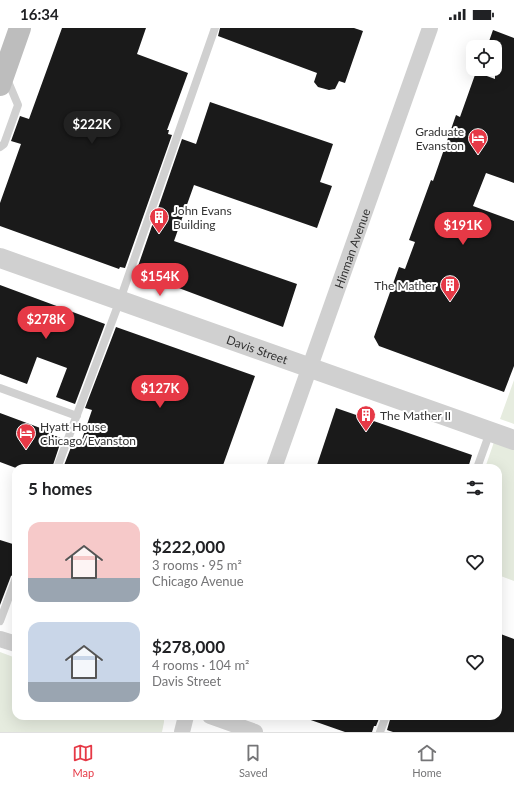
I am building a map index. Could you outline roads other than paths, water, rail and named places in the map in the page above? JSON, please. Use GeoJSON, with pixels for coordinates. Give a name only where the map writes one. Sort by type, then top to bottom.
{"type":"FeatureCollection","features":[{"type":"Feature","properties":{"kind":"main road"},"geometry":{"type":"LineString","coordinates":[[2,79],[20,28]]}},
{"type":"Feature","properties":{"kind":"street","name":"Hinman Avenue"},"geometry":{"type":"LineString","coordinates":[[275,464],[430,28]]}},
{"type":"Feature","properties":{"kind":"street","name":"Davis Street"},"geometry":{"type":"LineString","coordinates":[[0,258],[514,440]]}},
{"type":"Feature","properties":{"kind":"street"},"geometry":{"type":"LineString","coordinates":[[0,639],[12,643]]}},
{"type":"Feature","properties":{"kind":"street"},"geometry":{"type":"LineString","coordinates":[[182,732],[185,720]]}},
{"type":"Feature","properties":{"kind":"street"},"geometry":{"type":"LineString","coordinates":[[221,720],[255,732]]}},
{"type":"Feature","properties":{"kind":"lane"},"geometry":{"type":"LineString","coordinates":[[59,464],[120,300],[215,28]]}},
{"type":"Feature","properties":{"kind":"lane"},"geometry":{"type":"LineString","coordinates":[[0,147],[4,144],[18,105],[2,79]]}},
{"type":"Feature","properties":{"kind":"lane"},"geometry":{"type":"LineString","coordinates":[[0,388],[77,416]]}},
{"type":"Feature","properties":{"kind":"lane"},"geometry":{"type":"LineString","coordinates":[[478,464],[490,432]]}},
{"type":"Feature","properties":{"kind":"lane"},"geometry":{"type":"LineString","coordinates":[[0,621],[12,589]]}},
{"type":"Feature","properties":{"kind":"lane"},"geometry":{"type":"LineString","coordinates":[[380,732],[384,720]]}},
{"type":"Feature","properties":{"kind":"place","name":"Graduate Evanston"},"geometry":{"type":"Point","coordinates":[478,155]}},
{"type":"Feature","properties":{"kind":"place","name":"John Evans Building"},"geometry":{"type":"Point","coordinates":[159,234]}},
{"type":"Feature","properties":{"kind":"place","name":"The Mather"},"geometry":{"type":"Point","coordinates":[450,302]}},
{"type":"Feature","properties":{"kind":"place","name":"The Mather II"},"geometry":{"type":"Point","coordinates":[366,432]}},
{"type":"Feature","properties":{"kind":"place","name":"Hyatt House Chicago/Evanston"},"geometry":{"type":"Point","coordinates":[26,450]}}]}
